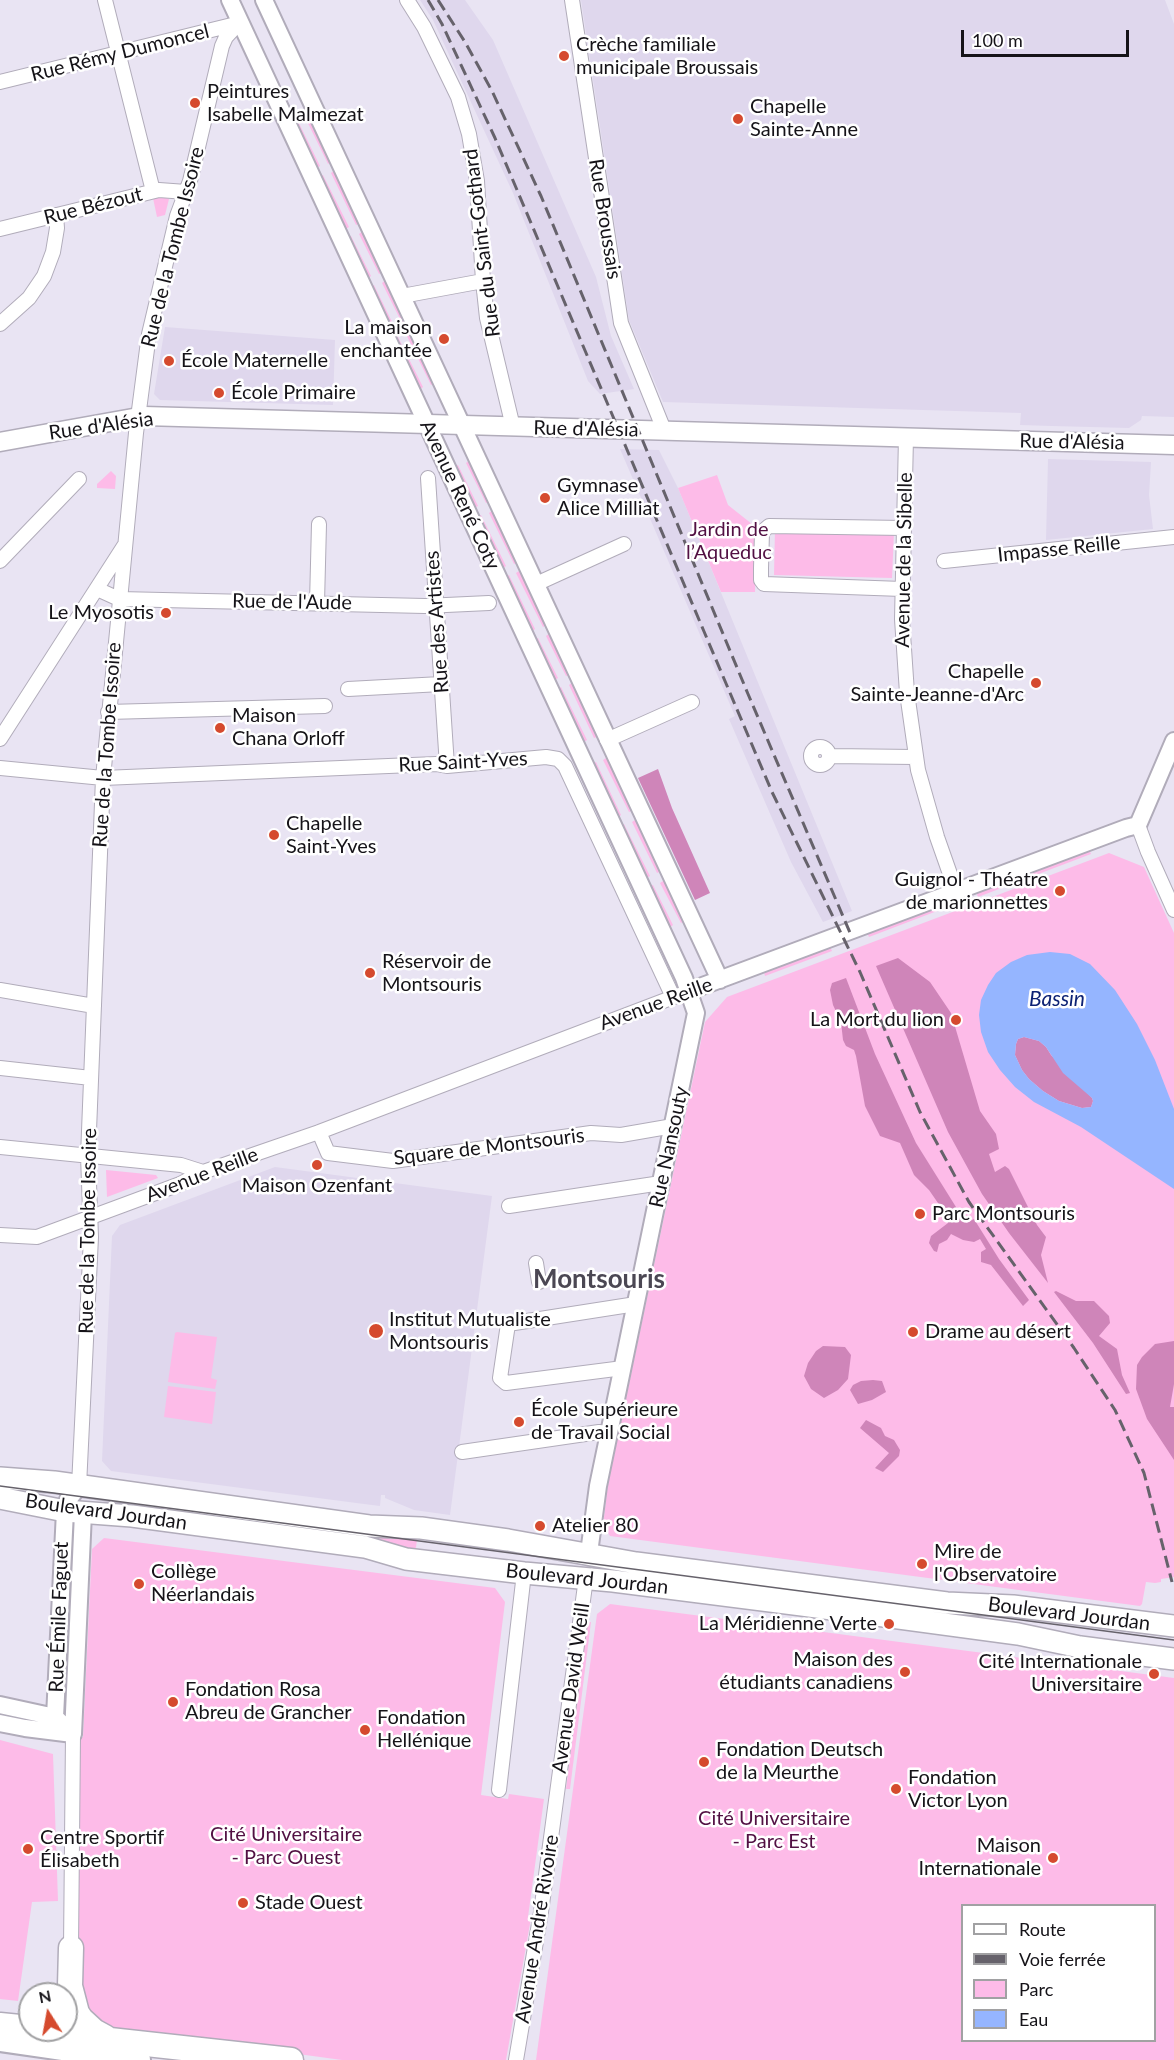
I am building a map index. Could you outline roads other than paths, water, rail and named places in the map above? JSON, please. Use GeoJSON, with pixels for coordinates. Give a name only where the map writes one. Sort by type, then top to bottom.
{"type":"FeatureCollection","features":[{"type":"Feature","properties":{"kind":"highway"},"geometry":{"type":"LineString","coordinates":[[71,1948],[70,1986],[77,2013],[94,2031],[110,2040]]}},
{"type":"Feature","properties":{"kind":"highway"},"geometry":{"type":"LineString","coordinates":[[0,2025],[18,2027]]}},
{"type":"Feature","properties":{"kind":"highway"},"geometry":{"type":"LineString","coordinates":[[78,2035],[291,2060]]}},
{"type":"Feature","properties":{"kind":"highway"},"geometry":{"type":"LineString","coordinates":[[0,2040],[140,2060]]}},
{"type":"Feature","properties":{"kind":"main road","name":"Rue d'Alésia"},"geometry":{"type":"LineString","coordinates":[[0,442],[138,417],[1174,444]]}},
{"type":"Feature","properties":{"kind":"main road","name":"Boulevard Jourdan"},"geometry":{"type":"LineString","coordinates":[[0,1478],[79,1485],[369,1526],[421,1528],[636,1563],[947,1603],[1013,1606],[1174,1626]]}},
{"type":"Feature","properties":{"kind":"main road","name":"Boulevard Jourdan"},"geometry":{"type":"LineString","coordinates":[[0,1498],[74,1512],[132,1516],[319,1540],[365,1547],[406,1558],[524,1573],[586,1578],[1007,1632],[1080,1647],[1174,1659]]}},
{"type":"Feature","properties":{"kind":"street"},"geometry":{"type":"LineString","coordinates":[[105,0],[153,191]]}},
{"type":"Feature","properties":{"kind":"street","name":"Avenue René Coty"},"geometry":{"type":"LineString","coordinates":[[230,0],[689,991]]}},
{"type":"Feature","properties":{"kind":"street","name":"Avenue René Coty"},"geometry":{"type":"LineString","coordinates":[[264,0],[720,980]]}},
{"type":"Feature","properties":{"kind":"street","name":"Rue du Saint-Gothard"},"geometry":{"type":"LineString","coordinates":[[406,0],[424,27],[458,97],[469,134],[477,181],[487,318],[513,427]]}},
{"type":"Feature","properties":{"kind":"street","name":"Rue Broussais"},"geometry":{"type":"LineString","coordinates":[[572,0],[621,323],[664,430]]}},
{"type":"Feature","properties":{"kind":"street","name":"Rue Rémy Dumoncel"},"geometry":{"type":"LineString","coordinates":[[0,82],[240,22]]}},
{"type":"Feature","properties":{"kind":"street","name":"Rue de la Tombe Issoire"},"geometry":{"type":"LineString","coordinates":[[79,1485],[89,1296],[88,1156],[103,777],[138,417],[157,293],[177,216],[186,192],[222,46],[226,37],[240,22]]}},
{"type":"Feature","properties":{"kind":"street","name":"Rue Bézout"},"geometry":{"type":"LineString","coordinates":[[0,229],[153,191],[164,189],[186,192]]}},
{"type":"Feature","properties":{"kind":"street"},"geometry":{"type":"LineString","coordinates":[[0,324],[29,298],[44,276],[53,252],[57,228],[56,215]]}},
{"type":"Feature","properties":{"kind":"street"},"geometry":{"type":"LineString","coordinates":[[402,296],[483,281]]}},
{"type":"Feature","properties":{"kind":"street","name":"Avenue de la Sibelle"},"geometry":{"type":"LineString","coordinates":[[906,437],[902,589],[903,650],[915,757],[937,837],[956,891]]}},
{"type":"Feature","properties":{"kind":"street","name":"Rue des Artistes"},"geometry":{"type":"LineString","coordinates":[[428,478],[447,766]]}},
{"type":"Feature","properties":{"kind":"street"},"geometry":{"type":"LineString","coordinates":[[0,561],[79,479]]}},
{"type":"Feature","properties":{"kind":"street"},"geometry":{"type":"LineString","coordinates":[[317,603],[319,524]]}},
{"type":"Feature","properties":{"kind":"street"},"geometry":{"type":"LineString","coordinates":[[902,589],[763,583],[760,580],[762,532],[769,526],[904,528]]}},
{"type":"Feature","properties":{"kind":"street","name":"Impasse Reille"},"geometry":{"type":"LineString","coordinates":[[944,561],[1174,537]]}},
{"type":"Feature","properties":{"kind":"street"},"geometry":{"type":"LineString","coordinates":[[0,739],[126,542]]}},
{"type":"Feature","properties":{"kind":"street"},"geometry":{"type":"LineString","coordinates":[[536,584],[624,544]]}},
{"type":"Feature","properties":{"kind":"street","name":"Rue de l'Aude"},"geometry":{"type":"LineString","coordinates":[[97,589],[119,599],[435,605],[489,603]]}},
{"type":"Feature","properties":{"kind":"street"},"geometry":{"type":"LineString","coordinates":[[348,689],[441,684]]}},
{"type":"Feature","properties":{"kind":"street"},"geometry":{"type":"LineString","coordinates":[[607,740],[692,702]]}},
{"type":"Feature","properties":{"kind":"street"},"geometry":{"type":"LineString","coordinates":[[108,712],[325,706]]}},
{"type":"Feature","properties":{"kind":"street"},"geometry":{"type":"LineString","coordinates":[[1174,741],[1138,825],[1174,910]]}},
{"type":"Feature","properties":{"kind":"street"},"geometry":{"type":"LineString","coordinates":[[830,756],[915,757]]}},
{"type":"Feature","properties":{"kind":"street","name":"Rue Saint-Yves"},"geometry":{"type":"LineString","coordinates":[[0,768],[103,777],[436,764],[447,766],[546,757],[558,759],[563,762],[673,997]]}},
{"type":"Feature","properties":{"kind":"street","name":"Avenue Reille"},"geometry":{"type":"LineString","coordinates":[[0,1235],[33,1238],[180,1184],[203,1172],[319,1131],[956,891],[1138,825]]}},
{"type":"Feature","properties":{"kind":"street"},"geometry":{"type":"LineString","coordinates":[[0,990],[94,1006]]}},
{"type":"Feature","properties":{"kind":"street","name":"Rue Nansouty"},"geometry":{"type":"LineString","coordinates":[[589,1554],[598,1486],[696,1013],[689,991]]}},
{"type":"Feature","properties":{"kind":"street"},"geometry":{"type":"LineString","coordinates":[[0,1068],[91,1078]]}},
{"type":"Feature","properties":{"kind":"street","name":"Square de Montsouris"},"geometry":{"type":"LineString","coordinates":[[319,1131],[328,1153],[393,1161],[591,1133],[621,1135],[674,1126]]}},
{"type":"Feature","properties":{"kind":"street"},"geometry":{"type":"LineString","coordinates":[[0,1147],[181,1165],[203,1172]]}},
{"type":"Feature","properties":{"kind":"street"},"geometry":{"type":"LineString","coordinates":[[509,1206],[662,1183]]}},
{"type":"Feature","properties":{"kind":"street"},"geometry":{"type":"LineString","coordinates":[[536,1263],[540,1282]]}},
{"type":"Feature","properties":{"kind":"street"},"geometry":{"type":"LineString","coordinates":[[623,1368],[506,1383],[500,1378],[508,1324],[636,1304]]}},
{"type":"Feature","properties":{"kind":"street"},"geometry":{"type":"LineString","coordinates":[[462,1452],[609,1432]]}},
{"type":"Feature","properties":{"kind":"street","name":"Rue Émile Faguet"},"geometry":{"type":"LineString","coordinates":[[73,1734],[74,1512],[68,1500],[79,1485]]}},
{"type":"Feature","properties":{"kind":"street","name":"Rue Émile Faguet"},"geometry":{"type":"LineString","coordinates":[[55,1717],[74,1512]]}},
{"type":"Feature","properties":{"kind":"street"},"geometry":{"type":"LineString","coordinates":[[499,1790],[524,1573]]}},
{"type":"Feature","properties":{"kind":"street","name":"Avenue David Weill"},"geometry":{"type":"LineString","coordinates":[[557,1798],[586,1578]]}},
{"type":"Feature","properties":{"kind":"street"},"geometry":{"type":"LineString","coordinates":[[0,1706],[55,1717],[73,1734],[71,1948]]}},
{"type":"Feature","properties":{"kind":"street"},"geometry":{"type":"LineString","coordinates":[[0,1723],[73,1734]]}},
{"type":"Feature","properties":{"kind":"street","name":"Avenue André Rivoire"},"geometry":{"type":"LineString","coordinates":[[516,2060],[541,1912],[557,1798]]}},
{"type":"Feature","properties":{"kind":"water","name":"Bassin"},"geometry":{"type":"Polygon","coordinates":[[[1050,952],[1070,954],[1090,964],[1115,990],[1137,1024],[1155,1060],[1174,1109],[1174,1189],[1081,1127],[1034,1102],[1015,1087],[988,1052],[981,1032],[979,1015],[981,1000],[996,973],[1011,962],[1027,955],[1050,952]],[[1024,1037],[1018,1039],[1016,1044],[1015,1055],[1029,1079],[1059,1101],[1082,1108],[1091,1107],[1092,1098],[1063,1073],[1046,1047],[1039,1041],[1024,1037]]]}},
{"type":"Feature","properties":{"kind":"tram line"},"geometry":{"type":"LineString","coordinates":[[0,1486],[1174,1640]]}},
{"type":"Feature","properties":{"kind":"railway"},"geometry":{"type":"LineString","coordinates":[[428,0],[442,24],[495,138],[772,792],[860,972],[920,1112],[969,1202],[1074,1348],[1115,1410],[1144,1473],[1172,1582]]}},
{"type":"Feature","properties":{"kind":"railway"},"geometry":{"type":"LineString","coordinates":[[438,0],[492,91],[541,196],[851,935]]}},
{"type":"Feature","properties":{"kind":"place","name":"Crèche familiale municipale Broussais"},"geometry":{"type":"Point","coordinates":[564,56]}},
{"type":"Feature","properties":{"kind":"place","name":"Peintures Isabelle Malmezat"},"geometry":{"type":"Point","coordinates":[195,103]}},
{"type":"Feature","properties":{"kind":"place","name":"Chapelle Sainte-Anne"},"geometry":{"type":"Point","coordinates":[738,119]}},
{"type":"Feature","properties":{"kind":"place","name":"La maison enchantée"},"geometry":{"type":"Point","coordinates":[444,339]}},
{"type":"Feature","properties":{"kind":"place","name":"École Maternelle"},"geometry":{"type":"Point","coordinates":[169,361]}},
{"type":"Feature","properties":{"kind":"place","name":"École Primaire"},"geometry":{"type":"Point","coordinates":[219,393]}},
{"type":"Feature","properties":{"kind":"place","name":"Gymnase Alice Milliat"},"geometry":{"type":"Point","coordinates":[545,498]}},
{"type":"Feature","properties":{"kind":"place","name":"Le Myosotis"},"geometry":{"type":"Point","coordinates":[166,613]}},
{"type":"Feature","properties":{"kind":"place","name":"Chapelle Sainte-Jeanne-d'Arc"},"geometry":{"type":"Point","coordinates":[1036,683]}},
{"type":"Feature","properties":{"kind":"place","name":"Maison Chana Orloff"},"geometry":{"type":"Point","coordinates":[220,728]}},
{"type":"Feature","properties":{"kind":"place","name":"Chapelle Saint-Yves"},"geometry":{"type":"Point","coordinates":[274,835]}},
{"type":"Feature","properties":{"kind":"place","name":"Guignol - Théatre de marionnettes"},"geometry":{"type":"Point","coordinates":[1060,891]}},
{"type":"Feature","properties":{"kind":"place","name":"Réservoir de Montsouris"},"geometry":{"type":"Point","coordinates":[370,973]}},
{"type":"Feature","properties":{"kind":"place","name":"La Mort du lion"},"geometry":{"type":"Point","coordinates":[956,1020]}},
{"type":"Feature","properties":{"kind":"place","name":"Maison Ozenfant"},"geometry":{"type":"Point","coordinates":[317,1165]}},
{"type":"Feature","properties":{"kind":"place","name":"Parc Montsouris"},"geometry":{"type":"Point","coordinates":[920,1214]}},
{"type":"Feature","properties":{"kind":"place","name":"Institut Mutualiste Montsouris"},"geometry":{"type":"Point","coordinates":[376,1331]}},
{"type":"Feature","properties":{"kind":"place","name":"Drame au désert"},"geometry":{"type":"Point","coordinates":[913,1332]}},
{"type":"Feature","properties":{"kind":"place","name":"École Supérieure de Travail Social"},"geometry":{"type":"Point","coordinates":[519,1422]}},
{"type":"Feature","properties":{"kind":"place","name":"Atelier 80"},"geometry":{"type":"Point","coordinates":[540,1526]}},
{"type":"Feature","properties":{"kind":"place","name":"Mire de l'Observatoire"},"geometry":{"type":"Point","coordinates":[922,1564]}},
{"type":"Feature","properties":{"kind":"place","name":"Collège Néerlandais"},"geometry":{"type":"Point","coordinates":[139,1584]}},
{"type":"Feature","properties":{"kind":"place","name":"La Méridienne Verte"},"geometry":{"type":"Point","coordinates":[889,1624]}},
{"type":"Feature","properties":{"kind":"place","name":"Maison des étudiants canadiens"},"geometry":{"type":"Point","coordinates":[905,1672]}},
{"type":"Feature","properties":{"kind":"place","name":"Cité Internationale Universitaire"},"geometry":{"type":"Point","coordinates":[1154,1674]}},
{"type":"Feature","properties":{"kind":"place","name":"Fondation Rosa Abreu de Grancher"},"geometry":{"type":"Point","coordinates":[173,1702]}},
{"type":"Feature","properties":{"kind":"place","name":"Fondation Hellénique"},"geometry":{"type":"Point","coordinates":[365,1730]}},
{"type":"Feature","properties":{"kind":"place","name":"Fondation Deutsch de la Meurthe"},"geometry":{"type":"Point","coordinates":[704,1762]}},
{"type":"Feature","properties":{"kind":"place","name":"Fondation Victor Lyon"},"geometry":{"type":"Point","coordinates":[896,1789]}},
{"type":"Feature","properties":{"kind":"place","name":"Centre Sportif Élisabeth"},"geometry":{"type":"Point","coordinates":[28,1849]}},
{"type":"Feature","properties":{"kind":"place","name":"Maison Internationale"},"geometry":{"type":"Point","coordinates":[1053,1858]}},
{"type":"Feature","properties":{"kind":"place","name":"Stade Ouest"},"geometry":{"type":"Point","coordinates":[243,1903]}},
{"type":"Feature","properties":{"kind":"district","name":"Montsouris"},"geometry":{"type":"Point","coordinates":[599,1280]}},
{"type":"Feature","properties":{"kind":"park label","name":"Jardin de l’Aqueduc"},"geometry":{"type":"Point","coordinates":[729,542]}},
{"type":"Feature","properties":{"kind":"park label","name":"Cité Universitaire - Parc Est"},"geometry":{"type":"Point","coordinates":[774,1830]}},
{"type":"Feature","properties":{"kind":"park label","name":"Cité Universitaire - Parc Ouest"},"geometry":{"type":"Point","coordinates":[286,1846]}}]}
